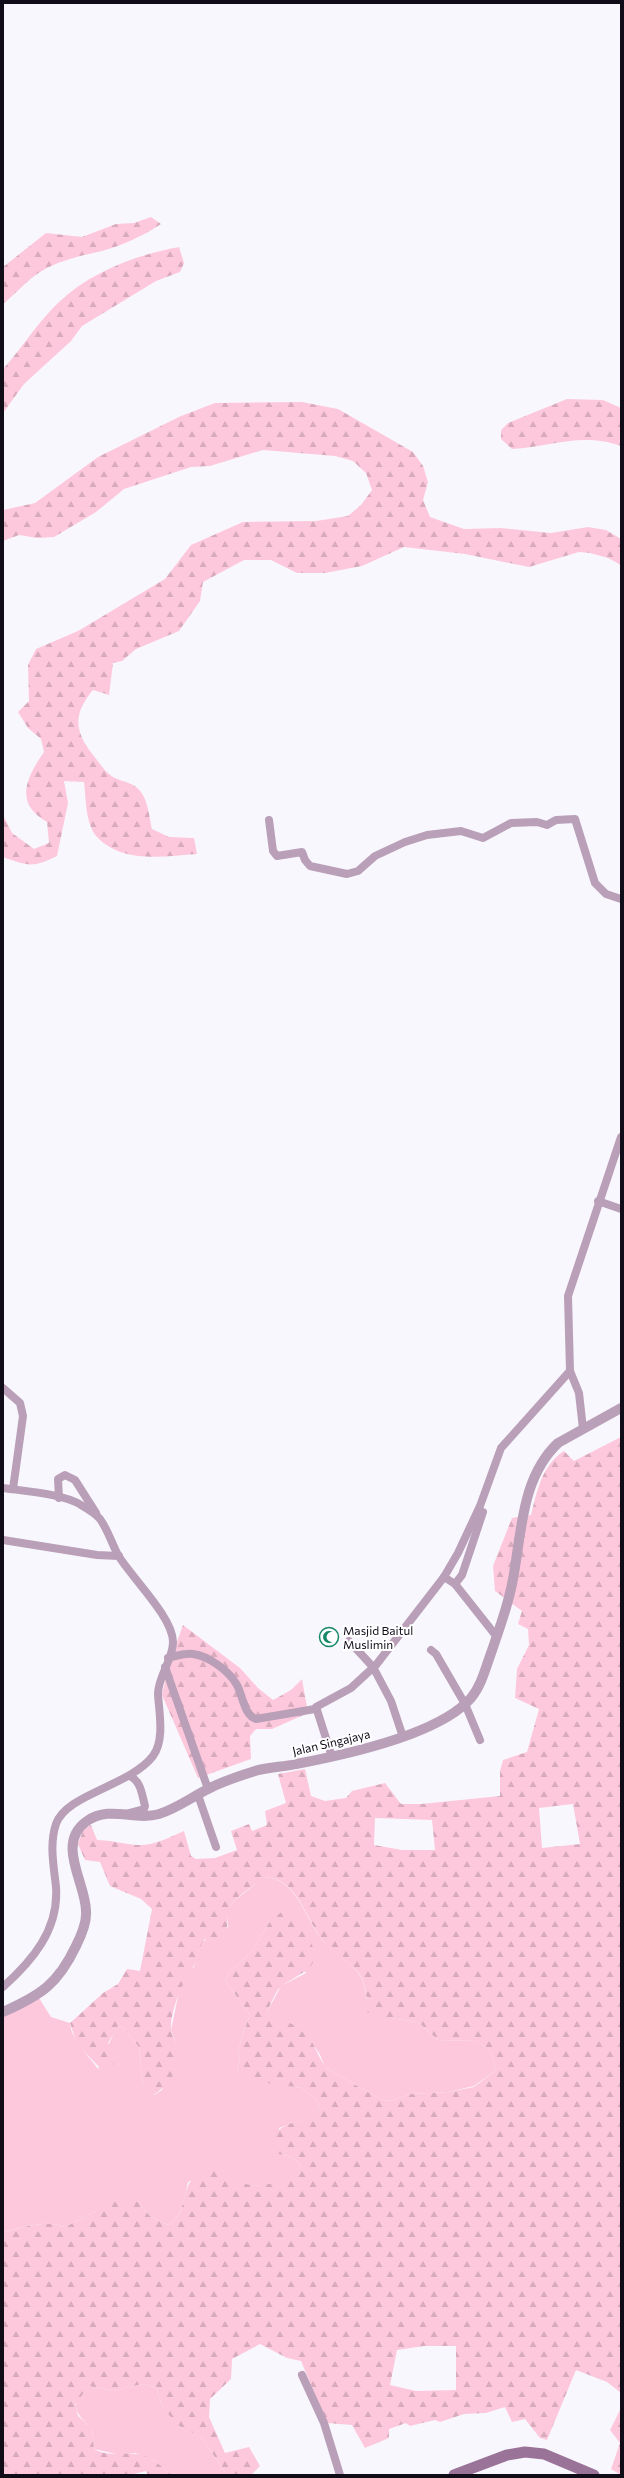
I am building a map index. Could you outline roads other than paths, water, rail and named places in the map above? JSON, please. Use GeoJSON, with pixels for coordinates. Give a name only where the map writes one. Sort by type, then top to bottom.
{"type":"FeatureCollection","features":[{"type":"Feature","properties":{"kind":"main road"},"geometry":{"type":"LineString","coordinates":[[454,2475],[507,2455],[525,2452],[544,2454],[594,2475]]}},
{"type":"Feature","properties":{"kind":"street"},"geometry":{"type":"LineString","coordinates":[[269,820],[273,851],[277,856],[302,852],[304,860],[310,866],[347,874],[358,871],[375,856],[405,842],[427,835],[461,832],[483,838],[511,823],[537,822],[547,825],[556,820],[575,819],[595,883],[606,894],[621,899]]}},
{"type":"Feature","properties":{"kind":"street"},"geometry":{"type":"LineString","coordinates":[[584,1429],[579,1393],[570,1371],[568,1296],[598,1201],[621,1137]]}},
{"type":"Feature","properties":{"kind":"street"},"geometry":{"type":"LineString","coordinates":[[598,1201],[621,1209]]}},
{"type":"Feature","properties":{"kind":"street"},"geometry":{"type":"LineString","coordinates":[[168,1658],[192,1654],[201,1656],[228,1672],[237,1686],[251,1718],[256,1719],[315,1708],[351,1688],[374,1667],[444,1578],[458,1553],[480,1506],[501,1448],[570,1371]]}},
{"type":"Feature","properties":{"kind":"street"},"geometry":{"type":"LineString","coordinates":[[3,1388],[20,1403],[23,1416],[13,1489]]}},
{"type":"Feature","properties":{"kind":"street","name":"Jalan Singajaya"},"geometry":{"type":"LineString","coordinates":[[3,2012],[48,1988],[59,1977],[79,1939],[87,1915],[86,1899],[73,1858],[74,1836],[87,1820],[108,1812],[150,1816],[161,1813],[208,1789],[262,1769],[332,1757],[403,1737],[447,1716],[465,1704],[477,1690],[497,1637],[514,1574],[518,1540],[533,1480],[550,1451],[558,1443],[621,1408]]}},
{"type":"Feature","properties":{"kind":"street"},"geometry":{"type":"LineString","coordinates":[[3,1987],[41,1947],[48,1931],[56,1889],[52,1862],[56,1824],[64,1812],[74,1803],[130,1776],[153,1756],[157,1748],[160,1708],[158,1692],[173,1642],[169,1627],[119,1556],[99,1519],[75,1480],[65,1475],[58,1479],[59,1498]]}},
{"type":"Feature","properties":{"kind":"street"},"geometry":{"type":"LineString","coordinates":[[3,1488],[79,1503],[99,1519]]}},
{"type":"Feature","properties":{"kind":"street"},"geometry":{"type":"LineString","coordinates":[[455,1584],[462,1575],[483,1512]]}},
{"type":"Feature","properties":{"kind":"street"},"geometry":{"type":"LineString","coordinates":[[3,1540],[97,1555],[119,1556]]}},
{"type":"Feature","properties":{"kind":"street"},"geometry":{"type":"LineString","coordinates":[[444,1578],[455,1584],[497,1637]]}},
{"type":"Feature","properties":{"kind":"street"},"geometry":{"type":"LineString","coordinates":[[349,1641],[374,1667],[391,1701],[403,1737]]}},
{"type":"Feature","properties":{"kind":"street"},"geometry":{"type":"LineString","coordinates":[[431,1650],[436,1654],[465,1704],[480,1740]]}},
{"type":"Feature","properties":{"kind":"street"},"geometry":{"type":"LineString","coordinates":[[166,1667],[208,1789]]}},
{"type":"Feature","properties":{"kind":"street"},"geometry":{"type":"LineString","coordinates":[[315,1708],[332,1757]]}},
{"type":"Feature","properties":{"kind":"street"},"geometry":{"type":"LineString","coordinates":[[129,1813],[144,1809],[145,1806],[136,1779],[130,1776]]}},
{"type":"Feature","properties":{"kind":"street"},"geometry":{"type":"LineString","coordinates":[[198,1795],[216,1848]]}},
{"type":"Feature","properties":{"kind":"street"},"geometry":{"type":"LineString","coordinates":[[302,2375],[324,2423],[340,2475]]}},
{"type":"Feature","properties":{"kind":"place","name":"Masjid Baitul Muslimin"},"geometry":{"type":"Point","coordinates":[329,1637]}}]}
